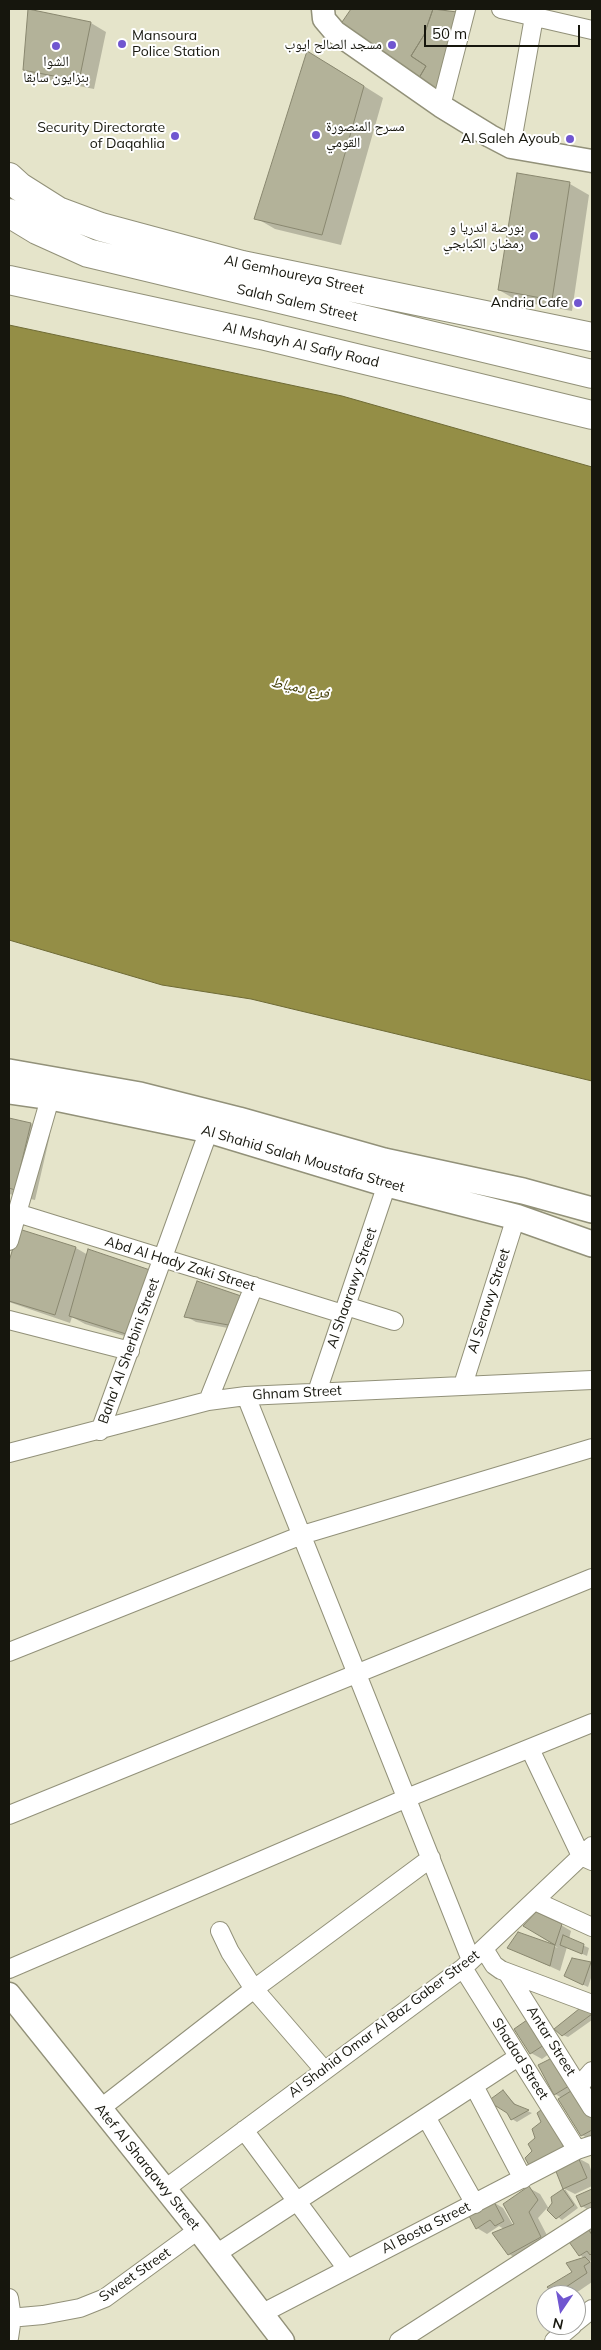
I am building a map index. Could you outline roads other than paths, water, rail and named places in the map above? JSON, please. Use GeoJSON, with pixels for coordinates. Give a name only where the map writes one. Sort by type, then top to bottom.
{"type":"FeatureCollection","features":[{"type":"Feature","properties":{"kind":"main road","name":"Al Gemhoureya Street"},"geometry":{"type":"LineString","coordinates":[[9,177],[20,187],[58,211],[101,227],[242,265],[592,337]]}},
{"type":"Feature","properties":{"kind":"main road","name":"Salah Salem Street"},"geometry":{"type":"LineString","coordinates":[[9,213],[37,230],[88,253],[592,374]]}},
{"type":"Feature","properties":{"kind":"main road","name":"Al Mshayh Al Safly Road"},"geometry":{"type":"LineString","coordinates":[[9,280],[260,335],[592,415]]}},
{"type":"Feature","properties":{"kind":"main road","name":"Al Shahid Salah Moustafa Street"},"geometry":{"type":"LineString","coordinates":[[9,1072],[53,1089],[210,1130],[386,1184],[516,1217],[592,1244]]}},
{"type":"Feature","properties":{"kind":"main road","name":"Al Shahid Salah Moustafa Street"},"geometry":{"type":"LineString","coordinates":[[9,1091],[53,1089],[140,1095],[239,1120],[384,1161],[524,1191],[592,1210]]}},
{"type":"Feature","properties":{"kind":"street"},"geometry":{"type":"LineString","coordinates":[[322,9],[324,19],[335,32],[441,106],[511,147],[592,161]]}},
{"type":"Feature","properties":{"kind":"street"},"geometry":{"type":"LineString","coordinates":[[441,106],[466,9]]}},
{"type":"Feature","properties":{"kind":"street"},"geometry":{"type":"LineString","coordinates":[[500,9],[592,30]]}},
{"type":"Feature","properties":{"kind":"street"},"geometry":{"type":"LineString","coordinates":[[511,147],[534,17]]}},
{"type":"Feature","properties":{"kind":"street"},"geometry":{"type":"LineString","coordinates":[[9,1241],[53,1089]]}},
{"type":"Feature","properties":{"kind":"street","name":"Baha' Al Sherbini Street"},"geometry":{"type":"LineString","coordinates":[[100,1431],[210,1130]]}},
{"type":"Feature","properties":{"kind":"street","name":"Al Shaarawy Street"},"geometry":{"type":"LineString","coordinates":[[317,1392],[386,1184]]}},
{"type":"Feature","properties":{"kind":"street","name":"Abd Al Hady Zaki Street"},"geometry":{"type":"LineString","coordinates":[[17,1213],[254,1286],[394,1321]]}},
{"type":"Feature","properties":{"kind":"street","name":"Al Serawy Street"},"geometry":{"type":"LineString","coordinates":[[462,1385],[516,1217]]}},
{"type":"Feature","properties":{"kind":"street"},"geometry":{"type":"LineString","coordinates":[[208,1401],[254,1286]]}},
{"type":"Feature","properties":{"kind":"street"},"geometry":{"type":"LineString","coordinates":[[9,1320],[130,1351]]}},
{"type":"Feature","properties":{"kind":"street","name":"Ghnam Street"},"geometry":{"type":"LineString","coordinates":[[9,1453],[100,1431],[208,1401],[246,1396],[592,1380]]}},
{"type":"Feature","properties":{"kind":"street"},"geometry":{"type":"LineString","coordinates":[[246,1396],[473,1959],[494,1965],[508,1974],[592,2004]]}},
{"type":"Feature","properties":{"kind":"street"},"geometry":{"type":"LineString","coordinates":[[9,1652],[302,1535],[592,1448]]}},
{"type":"Feature","properties":{"kind":"street"},"geometry":{"type":"LineString","coordinates":[[9,1815],[356,1672],[592,1578]]}},
{"type":"Feature","properties":{"kind":"street"},"geometry":{"type":"LineString","coordinates":[[9,1969],[407,1798],[592,1723]]}},
{"type":"Feature","properties":{"kind":"street"},"geometry":{"type":"LineString","coordinates":[[530,1748],[589,1854]]}},
{"type":"Feature","properties":{"kind":"street","name":"Al Shahid Omar Al Baz Gaber Street"},"geometry":{"type":"LineString","coordinates":[[165,2189],[473,1959],[589,1854]]}},
{"type":"Feature","properties":{"kind":"street"},"geometry":{"type":"LineString","coordinates":[[101,2108],[254,1989],[431,1858]]}},
{"type":"Feature","properties":{"kind":"street"},"geometry":{"type":"LineString","coordinates":[[535,1901],[592,1927]]}},
{"type":"Feature","properties":{"kind":"street"},"geometry":{"type":"LineString","coordinates":[[220,1931],[230,1952],[254,1989],[324,2070]]}},
{"type":"Feature","properties":{"kind":"street","name":"Shadad Street"},"geometry":{"type":"LineString","coordinates":[[473,1959],[518,2057],[585,2148]]}},
{"type":"Feature","properties":{"kind":"street","name":"Antar Street"},"geometry":{"type":"LineString","coordinates":[[508,1974],[592,2108]]}},
{"type":"Feature","properties":{"kind":"street","name":"Atef Al Sharqawy Street"},"geometry":{"type":"LineString","coordinates":[[9,1994],[198,2230],[283,2341]]}},
{"type":"Feature","properties":{"kind":"street"},"geometry":{"type":"LineString","coordinates":[[216,2254],[518,2057]]}},
{"type":"Feature","properties":{"kind":"street"},"geometry":{"type":"LineString","coordinates":[[579,2086],[592,2071]]}},
{"type":"Feature","properties":{"kind":"street"},"geometry":{"type":"LineString","coordinates":[[474,2086],[522,2179]]}},
{"type":"Feature","properties":{"kind":"street"},"geometry":{"type":"LineString","coordinates":[[426,2117],[475,2204]]}},
{"type":"Feature","properties":{"kind":"street"},"geometry":{"type":"LineString","coordinates":[[244,2130],[347,2270]]}},
{"type":"Feature","properties":{"kind":"street","name":"Al Bosta Street"},"geometry":{"type":"LineString","coordinates":[[261,2314],[585,2148]]}},
{"type":"Feature","properties":{"kind":"street"},"geometry":{"type":"LineString","coordinates":[[399,2341],[592,2217]]}},
{"type":"Feature","properties":{"kind":"street","name":"Sweet Street"},"geometry":{"type":"LineString","coordinates":[[10,2318],[80,2308],[106,2298],[198,2230]]}},
{"type":"Feature","properties":{"kind":"street"},"geometry":{"type":"LineString","coordinates":[[9,2298],[9,2338]]}},
{"type":"Feature","properties":{"kind":"water","name":"فرع دمياط"},"geometry":{"type":"Polygon","coordinates":[[[9,325],[342,396],[592,467],[592,1081],[251,999],[162,985],[9,940],[9,325]]]}},
{"type":"Feature","properties":{"kind":"place","name":"Mansoura Police Station"},"geometry":{"type":"Point","coordinates":[122,44]}},
{"type":"Feature","properties":{"kind":"place","name":"مسجد الصالح ايوب"},"geometry":{"type":"Point","coordinates":[392,45]}},
{"type":"Feature","properties":{"kind":"place","name":"الشوا بنزايون سابقا"},"geometry":{"type":"Point","coordinates":[56,46]}},
{"type":"Feature","properties":{"kind":"place","name":"مسرح المنصورة القومي"},"geometry":{"type":"Point","coordinates":[316,135]}},
{"type":"Feature","properties":{"kind":"place","name":"Security Directorate of Daqahlia"},"geometry":{"type":"Point","coordinates":[175,136]}},
{"type":"Feature","properties":{"kind":"place","name":"Al Saleh Ayoub"},"geometry":{"type":"Point","coordinates":[570,139]}},
{"type":"Feature","properties":{"kind":"place","name":"بورصة اندريا و رمضان الكبابجي"},"geometry":{"type":"Point","coordinates":[534,236]}},
{"type":"Feature","properties":{"kind":"place","name":"Andria Cafe"},"geometry":{"type":"Point","coordinates":[578,303]}}]}
